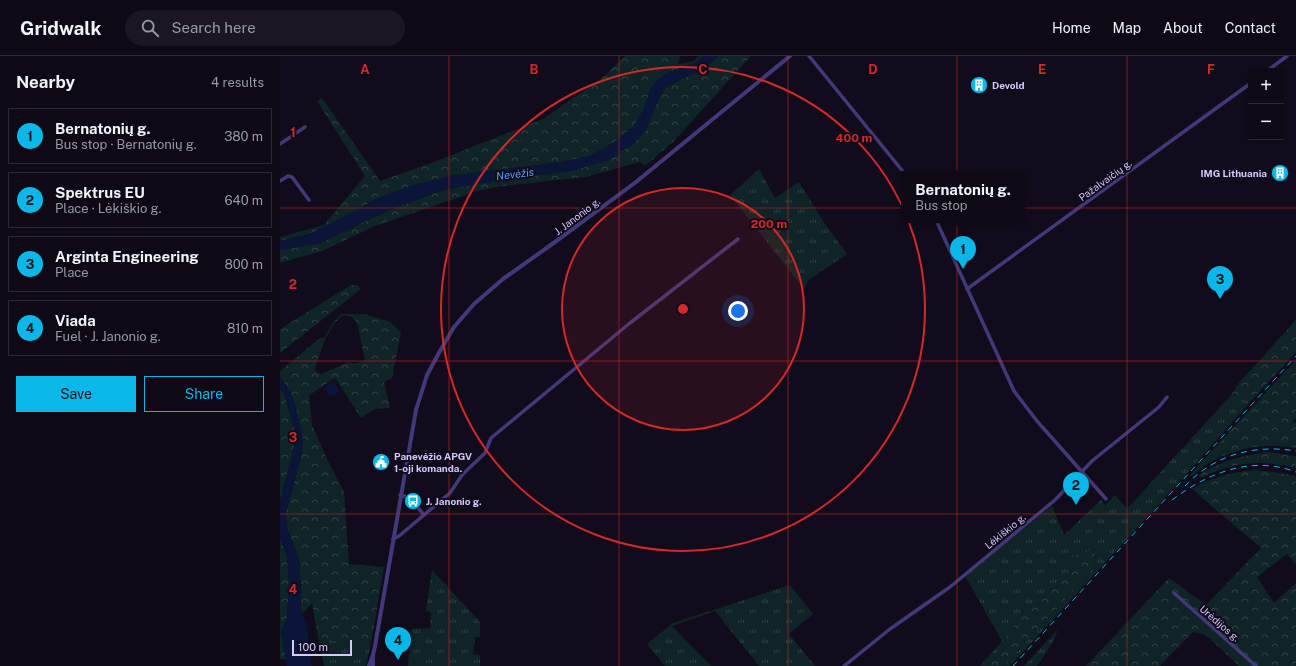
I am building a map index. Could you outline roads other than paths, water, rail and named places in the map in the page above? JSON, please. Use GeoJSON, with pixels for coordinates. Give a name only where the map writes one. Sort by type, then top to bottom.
{"type":"FeatureCollection","features":[{"type":"Feature","properties":{"kind":"street","name":"J. Janonio g."},"geometry":{"type":"LineString","coordinates":[[373,666],[373,655],[411,431],[418,399],[427,375],[454,327],[466,312],[492,288],[636,182],[790,56]]}},
{"type":"Feature","properties":{"kind":"street"},"geometry":{"type":"LineString","coordinates":[[809,56],[902,171]]}},
{"type":"Feature","properties":{"kind":"street"},"geometry":{"type":"LineString","coordinates":[[1271,68],[1287,56]]}},
{"type":"Feature","properties":{"kind":"street","name":"Pažalvaičių g."},"geometry":{"type":"LineString","coordinates":[[967,289],[1248,84]]}},
{"type":"Feature","properties":{"kind":"street"},"geometry":{"type":"LineString","coordinates":[[280,144],[305,127]]}},
{"type":"Feature","properties":{"kind":"street"},"geometry":{"type":"LineString","coordinates":[[280,181],[288,176],[292,177],[309,200]]}},
{"type":"Feature","properties":{"kind":"street"},"geometry":{"type":"LineString","coordinates":[[937,223],[1014,391],[1029,411],[1106,499]]}},
{"type":"Feature","properties":{"kind":"street"},"geometry":{"type":"LineString","coordinates":[[393,539],[400,536],[450,494],[462,475],[485,453],[491,438],[644,312],[738,239]]}},
{"type":"Feature","properties":{"kind":"street","name":"Lėkiškio g."},"geometry":{"type":"LineString","coordinates":[[844,666],[890,628],[943,592],[1055,500],[1081,471],[1159,407],[1167,397]]}},
{"type":"Feature","properties":{"kind":"street"},"geometry":{"type":"LineString","coordinates":[[400,495],[410,498],[424,515]]}},
{"type":"Feature","properties":{"kind":"street","name":"Urėdijos g."},"geometry":{"type":"LineString","coordinates":[[1174,593],[1256,666]]}},
{"type":"Feature","properties":{"kind":"street","name":"J. Janonio g."},"geometry":{"type":"LineString","coordinates":[[369,666],[373,655]]}},
{"type":"Feature","properties":{"kind":"water","name":"Nevėžis"},"geometry":{"type":"Polygon","coordinates":[[[705,56],[718,56],[706,68],[667,86],[661,94],[645,132],[633,144],[609,160],[572,171],[500,180],[443,190],[389,210],[320,243],[280,250],[280,241],[310,234],[378,198],[416,184],[450,176],[561,162],[590,156],[615,142],[634,126],[643,111],[651,88],[658,79],[669,72],[695,63],[705,56]]]}},
{"type":"Feature","properties":{"kind":"water"},"geometry":{"type":"Polygon","coordinates":[[[280,377],[290,391],[296,407],[303,440],[300,461],[285,515],[288,531],[298,556],[300,569],[301,610],[307,625],[312,666],[287,666],[281,631],[287,619],[289,582],[287,556],[280,538],[280,502],[296,435],[284,393],[280,388],[280,377]]]}},
{"type":"Feature","properties":{"kind":"water"},"geometry":{"type":"Polygon","coordinates":[[[334,381],[339,391],[336,395],[330,396],[324,387],[334,381]]]}},
{"type":"Feature","properties":{"kind":"railway"},"geometry":{"type":"LineString","coordinates":[[1013,666],[1296,356]]}},
{"type":"Feature","properties":{"kind":"railway"},"geometry":{"type":"LineString","coordinates":[[1185,486],[1196,475],[1209,466],[1236,454],[1265,449],[1296,451]]}},
{"type":"Feature","properties":{"kind":"railway"},"geometry":{"type":"LineString","coordinates":[[1172,500],[1186,490],[1215,475],[1246,466],[1263,465],[1279,467],[1296,472]]}},
{"type":"Feature","properties":{"kind":"place","name":"Devold"},"geometry":{"type":"Point","coordinates":[979,85]}},
{"type":"Feature","properties":{"kind":"place","name":"IMG Lithuania"},"geometry":{"type":"Point","coordinates":[1280,173]}},
{"type":"Feature","properties":{"kind":"place","name":"Bernatonių g."},"geometry":{"type":"Point","coordinates":[963,269]}},
{"type":"Feature","properties":{"kind":"place","name":"Arginta Engineering"},"geometry":{"type":"Point","coordinates":[1220,299]}},
{"type":"Feature","properties":{"kind":"place","name":"Panevėžio APGV 1-oji komanda."},"geometry":{"type":"Point","coordinates":[381,462]}},
{"type":"Feature","properties":{"kind":"place","name":"J. Janonio g."},"geometry":{"type":"Point","coordinates":[413,501]}},
{"type":"Feature","properties":{"kind":"place","name":"Spektrus EU"},"geometry":{"type":"Point","coordinates":[1076,505]}},
{"type":"Feature","properties":{"kind":"place","name":"Viada"},"geometry":{"type":"Point","coordinates":[398,660]}}]}
